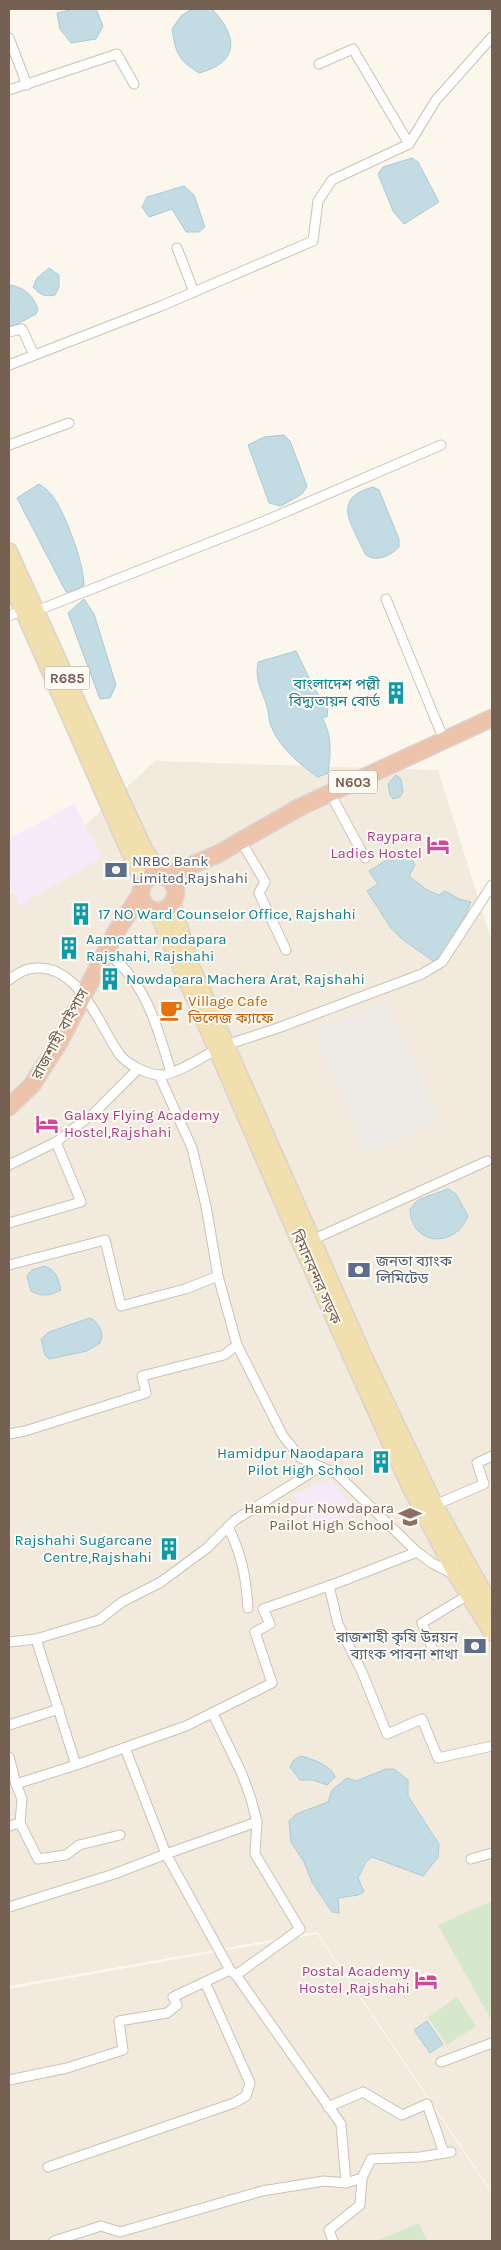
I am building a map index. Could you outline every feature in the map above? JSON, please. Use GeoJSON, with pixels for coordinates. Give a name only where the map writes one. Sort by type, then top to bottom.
{"type":"FeatureCollection","features":[{"type":"Feature","properties":{"kind":"highway","name":"N603"},"geometry":{"type":"LineString","coordinates":[[106,954],[116,932],[141,889],[151,876],[163,876],[218,854],[330,793],[492,718]]}},
{"type":"Feature","properties":{"kind":"highway","name":"N603"},"geometry":{"type":"LineString","coordinates":[[106,954],[129,926],[153,911],[166,910],[192,875],[218,854]]}},
{"type":"Feature","properties":{"kind":"highway"},"geometry":{"type":"LineString","coordinates":[[163,876],[174,884],[174,901]]}},
{"type":"Feature","properties":{"kind":"highway"},"geometry":{"type":"LineString","coordinates":[[141,889],[145,906],[153,911]]}},
{"type":"Feature","properties":{"kind":"highway","name":"রাজশাহী বাইপাস"},"geometry":{"type":"LineString","coordinates":[[9,1108],[32,1085],[60,1040],[106,954]]}},
{"type":"Feature","properties":{"kind":"main road","name":"R685"},"geometry":{"type":"LineString","coordinates":[[9,551],[30,610],[141,889]]}},
{"type":"Feature","properties":{"kind":"main road","name":"R685"},"geometry":{"type":"LineString","coordinates":[[9,579],[30,610],[124,805],[163,876]]}},
{"type":"Feature","properties":{"kind":"main road","name":"বিমানবন্দর সড়ক"},"geometry":{"type":"LineString","coordinates":[[174,901],[191,965],[221,1047],[409,1485],[456,1575],[492,1633]]}},
{"type":"Feature","properties":{"kind":"main road","name":"বিমানবন্দর সড়ক"},"geometry":{"type":"LineString","coordinates":[[153,911],[221,1047],[435,1506],[492,1607]]}},
{"type":"Feature","properties":{"kind":"street"},"geometry":{"type":"LineString","coordinates":[[9,38],[27,85]]}},
{"type":"Feature","properties":{"kind":"street"},"geometry":{"type":"LineString","coordinates":[[9,365],[194,292],[313,241],[318,201],[332,180],[409,144],[436,100],[492,38]]}},
{"type":"Feature","properties":{"kind":"street"},"geometry":{"type":"LineString","coordinates":[[319,64],[354,49],[409,144]]}},
{"type":"Feature","properties":{"kind":"street"},"geometry":{"type":"LineString","coordinates":[[9,90],[117,54],[134,84]]}},
{"type":"Feature","properties":{"kind":"street"},"geometry":{"type":"LineString","coordinates":[[177,248],[194,292]]}},
{"type":"Feature","properties":{"kind":"street"},"geometry":{"type":"LineString","coordinates":[[9,332],[22,329],[34,355]]}},
{"type":"Feature","properties":{"kind":"street"},"geometry":{"type":"LineString","coordinates":[[9,445],[69,423]]}},
{"type":"Feature","properties":{"kind":"street"},"geometry":{"type":"LineString","coordinates":[[9,616],[30,610],[267,520],[441,445]]}},
{"type":"Feature","properties":{"kind":"street"},"geometry":{"type":"LineString","coordinates":[[386,599],[444,740]]}},
{"type":"Feature","properties":{"kind":"street"},"geometry":{"type":"LineString","coordinates":[[330,793],[365,858]]}},
{"type":"Feature","properties":{"kind":"street"},"geometry":{"type":"LineString","coordinates":[[241,841],[265,882],[259,893],[286,950]]}},
{"type":"Feature","properties":{"kind":"street"},"geometry":{"type":"LineString","coordinates":[[9,980],[28,969],[48,969],[63,977],[84,994],[121,1056],[138,1069],[159,1075],[172,1072],[221,1047],[278,1028],[422,974],[442,962],[492,885]]}},
{"type":"Feature","properties":{"kind":"street"},"geometry":{"type":"LineString","coordinates":[[106,954],[124,966],[137,983],[157,1028],[172,1072]]}},
{"type":"Feature","properties":{"kind":"street"},"geometry":{"type":"LineString","coordinates":[[9,1165],[56,1142],[94,1113],[138,1069]]}},
{"type":"Feature","properties":{"kind":"street"},"geometry":{"type":"LineString","coordinates":[[159,1075],[192,1148],[206,1206],[218,1276],[237,1345],[283,1436],[301,1458],[337,1474],[417,1552],[432,1563],[456,1575]]}},
{"type":"Feature","properties":{"kind":"street"},"geometry":{"type":"LineString","coordinates":[[9,1223],[81,1202],[56,1142]]}},
{"type":"Feature","properties":{"kind":"street"},"geometry":{"type":"LineString","coordinates":[[312,1240],[487,1161]]}},
{"type":"Feature","properties":{"kind":"street"},"geometry":{"type":"LineString","coordinates":[[9,1265],[105,1240],[121,1306],[185,1289],[218,1276]]}},
{"type":"Feature","properties":{"kind":"street"},"geometry":{"type":"LineString","coordinates":[[9,1434],[25,1431],[146,1394],[142,1376],[224,1355],[237,1345]]}},
{"type":"Feature","properties":{"kind":"street"},"geometry":{"type":"LineString","coordinates":[[435,1506],[484,1484],[477,1463],[492,1456]]}},
{"type":"Feature","properties":{"kind":"street"},"geometry":{"type":"LineString","coordinates":[[9,1642],[36,1639],[99,1620],[122,1602],[161,1582],[207,1548],[235,1520],[320,1466]]}},
{"type":"Feature","properties":{"kind":"street"},"geometry":{"type":"LineString","coordinates":[[228,1527],[240,1551],[246,1582],[248,1608]]}},
{"type":"Feature","properties":{"kind":"street"},"geometry":{"type":"LineString","coordinates":[[16,1784],[126,1748],[213,1714],[272,1683],[255,1632],[270,1624],[262,1609],[329,1586],[417,1552]]}},
{"type":"Feature","properties":{"kind":"street"},"geometry":{"type":"LineString","coordinates":[[329,1586],[338,1624],[362,1672],[387,1734],[422,1719],[438,1758],[492,1746]]}},
{"type":"Feature","properties":{"kind":"street"},"geometry":{"type":"LineString","coordinates":[[434,1655],[422,1623],[468,1595]]}},
{"type":"Feature","properties":{"kind":"street"},"geometry":{"type":"LineString","coordinates":[[36,1639],[76,1765]]}},
{"type":"Feature","properties":{"kind":"street"},"geometry":{"type":"LineString","coordinates":[[9,1725],[59,1709]]}},
{"type":"Feature","properties":{"kind":"street"},"geometry":{"type":"LineString","coordinates":[[9,2080],[67,2068],[123,2050],[119,2021],[166,2013],[176,2005],[173,1996],[205,1982],[233,1973],[300,1929],[255,1854],[257,1822],[242,1774],[213,1714]]}},
{"type":"Feature","properties":{"kind":"street"},"geometry":{"type":"LineString","coordinates":[[126,1748],[166,1854],[233,1973],[341,2124],[346,2183]]}},
{"type":"Feature","properties":{"kind":"street"},"geometry":{"type":"LineString","coordinates":[[9,1757],[22,1799],[20,1823],[38,1859],[66,1855],[79,1845],[120,1836]]}},
{"type":"Feature","properties":{"kind":"street"},"geometry":{"type":"LineString","coordinates":[[9,1907],[114,1874],[257,1822]]}},
{"type":"Feature","properties":{"kind":"street"},"geometry":{"type":"LineString","coordinates":[[9,1826],[20,1823]]}},
{"type":"Feature","properties":{"kind":"street"},"geometry":{"type":"LineString","coordinates":[[470,1859],[492,1852]]}},
{"type":"Feature","properties":{"kind":"street"},"geometry":{"type":"LineString","coordinates":[[48,2167],[234,2103],[246,2096],[250,2083],[205,1982]]}},
{"type":"Feature","properties":{"kind":"street"},"geometry":{"type":"LineString","coordinates":[[441,2062],[492,2043]]}},
{"type":"Feature","properties":{"kind":"street"},"geometry":{"type":"LineString","coordinates":[[328,2107],[363,2092],[402,2115],[427,2104],[448,2152],[420,2157],[370,2159],[362,2178],[360,2205],[329,2230],[332,2241]]}},
{"type":"Feature","properties":{"kind":"street"},"geometry":{"type":"LineString","coordinates":[[54,2241],[100,2226],[120,2232],[262,2190],[324,2181],[346,2183],[362,2178]]}},
{"type":"Feature","properties":{"kind":"shaded area"},"geometry":{"type":"Polygon","coordinates":[[[155,761],[438,770],[492,942],[492,2192],[317,1932],[9,1986],[9,895],[155,761]]]}},
{"type":"Feature","properties":{"kind":"shaded area"},"geometry":{"type":"Polygon","coordinates":[[[74,804],[103,857],[20,906],[9,883],[9,839],[74,804]]]}},
{"type":"Feature","properties":{"kind":"shaded area"},"geometry":{"type":"Polygon","coordinates":[[[388,999],[440,1121],[365,1153],[314,1031],[388,999]]]}},
{"type":"Feature","properties":{"kind":"shaded area"},"geometry":{"type":"Polygon","coordinates":[[[331,1480],[357,1512],[314,1534],[294,1494],[331,1480]]]}},
{"type":"Feature","properties":{"kind":"shaded area"},"geometry":{"type":"Polygon","coordinates":[[[317,1934],[492,2194],[492,2241],[9,2241],[9,1989],[317,1934]]]}},
{"type":"Feature","properties":{"kind":"green space"},"geometry":{"type":"Polygon","coordinates":[[[492,1901],[492,2017],[490,2018],[438,1925],[492,1901]]]}},
{"type":"Feature","properties":{"kind":"green space"},"geometry":{"type":"Polygon","coordinates":[[[457,1997],[476,2026],[447,2045],[428,2017],[457,1997]]]}},
{"type":"Feature","properties":{"kind":"green space"},"geometry":{"type":"Polygon","coordinates":[[[419,2223],[427,2241],[376,2241],[419,2223]]]}},
{"type":"Feature","properties":{"kind":"water"},"geometry":{"type":"Polygon","coordinates":[[[74,9],[96,9],[103,26],[96,39],[71,43],[60,29],[57,13],[74,9]]]}},
{"type":"Feature","properties":{"kind":"water"},"geometry":{"type":"Polygon","coordinates":[[[192,9],[212,9],[227,29],[231,47],[228,55],[222,62],[199,73],[186,64],[179,55],[172,29],[181,16],[192,9]]]}},
{"type":"Feature","properties":{"kind":"water"},"geometry":{"type":"Polygon","coordinates":[[[412,158],[418,162],[439,202],[404,224],[393,211],[378,174],[383,167],[412,158]]]}},
{"type":"Feature","properties":{"kind":"water"},"geometry":{"type":"Polygon","coordinates":[[[184,186],[194,195],[205,227],[199,232],[186,232],[172,209],[149,217],[142,207],[147,197],[184,186]]]}},
{"type":"Feature","properties":{"kind":"water"},"geometry":{"type":"Polygon","coordinates":[[[49,268],[59,275],[59,287],[55,295],[48,296],[40,294],[33,287],[37,278],[49,268]]]}},
{"type":"Feature","properties":{"kind":"water"},"geometry":{"type":"Polygon","coordinates":[[[10,285],[28,293],[38,309],[36,314],[14,326],[9,325],[10,285]]]}},
{"type":"Feature","properties":{"kind":"water"},"geometry":{"type":"Polygon","coordinates":[[[284,435],[290,441],[307,486],[302,494],[281,506],[269,503],[248,445],[264,437],[284,435]]]}},
{"type":"Feature","properties":{"kind":"water"},"geometry":{"type":"Polygon","coordinates":[[[39,484],[50,493],[62,512],[81,564],[84,585],[72,592],[66,592],[17,498],[39,484]]]}},
{"type":"Feature","properties":{"kind":"water"},"geometry":{"type":"Polygon","coordinates":[[[373,487],[379,490],[399,539],[399,547],[396,550],[387,556],[378,558],[369,557],[365,554],[350,523],[348,514],[348,506],[352,498],[360,492],[373,487]]]}},
{"type":"Feature","properties":{"kind":"water"},"geometry":{"type":"Polygon","coordinates":[[[84,599],[94,614],[116,685],[110,698],[100,699],[68,613],[84,599]]]}},
{"type":"Feature","properties":{"kind":"water"},"geometry":{"type":"Polygon","coordinates":[[[296,651],[314,688],[328,708],[327,717],[322,717],[328,731],[330,744],[328,773],[318,777],[291,755],[279,741],[270,723],[258,678],[258,662],[296,651]]]}},
{"type":"Feature","properties":{"kind":"water"},"geometry":{"type":"Polygon","coordinates":[[[396,775],[401,779],[403,792],[400,797],[393,799],[390,795],[388,784],[396,775]]]}},
{"type":"Feature","properties":{"kind":"water"},"geometry":{"type":"Polygon","coordinates":[[[400,854],[411,858],[415,865],[409,876],[427,890],[439,895],[445,891],[459,899],[471,902],[451,943],[433,961],[402,939],[391,928],[367,891],[378,884],[369,871],[400,854]]]}},
{"type":"Feature","properties":{"kind":"water"},"geometry":{"type":"Polygon","coordinates":[[[448,1189],[456,1194],[468,1216],[462,1227],[454,1234],[434,1239],[425,1236],[412,1221],[410,1209],[418,1200],[448,1189]]]}},
{"type":"Feature","properties":{"kind":"water"},"geometry":{"type":"Polygon","coordinates":[[[44,1266],[56,1275],[59,1282],[61,1290],[53,1294],[46,1295],[31,1291],[27,1276],[32,1270],[44,1266]]]}},
{"type":"Feature","properties":{"kind":"water"},"geometry":{"type":"Polygon","coordinates":[[[90,1318],[100,1329],[102,1336],[100,1343],[87,1351],[49,1359],[45,1355],[41,1339],[49,1332],[90,1318]]]}},
{"type":"Feature","properties":{"kind":"water"},"geometry":{"type":"Polygon","coordinates":[[[300,1756],[326,1766],[335,1777],[327,1785],[313,1780],[300,1780],[290,1767],[293,1761],[300,1756]]]}},
{"type":"Feature","properties":{"kind":"water"},"geometry":{"type":"Polygon","coordinates":[[[386,1769],[394,1769],[408,1780],[408,1796],[439,1844],[438,1857],[423,1876],[372,1857],[366,1862],[358,1878],[364,1892],[358,1895],[338,1898],[339,1913],[332,1912],[312,1882],[304,1862],[291,1842],[289,1821],[296,1814],[328,1802],[332,1790],[347,1778],[356,1781],[386,1769]]]}},
{"type":"Feature","properties":{"kind":"water"},"geometry":{"type":"Polygon","coordinates":[[[427,2021],[443,2044],[430,2053],[414,2030],[427,2021]]]}},
{"type":"Feature","properties":{"kind":"place","name":"বাংলাদেশ পল্লী বিদ্যুতায়ন বোর্ড"},"geometry":{"type":"Point","coordinates":[396,693]}},
{"type":"Feature","properties":{"kind":"place","name":"Raypara Ladies Hostel"},"geometry":{"type":"Point","coordinates":[438,845]}},
{"type":"Feature","properties":{"kind":"place","name":"NRBC Bank Limited,Rajshahi"},"geometry":{"type":"Point","coordinates":[116,870]}},
{"type":"Feature","properties":{"kind":"place","name":"17 NO Ward Counselor Office, Rajshahi"},"geometry":{"type":"Point","coordinates":[81,914]}},
{"type":"Feature","properties":{"kind":"place","name":"Aamcattar nodapara Rajshahi, Rajshahi"},"geometry":{"type":"Point","coordinates":[69,948]}},
{"type":"Feature","properties":{"kind":"place","name":"Nowdapara Machera Arat, Rajshahi"},"geometry":{"type":"Point","coordinates":[110,979]}},
{"type":"Feature","properties":{"kind":"place","name":"Village Cafe ভিলেজ ক্যাফে"},"geometry":{"type":"Point","coordinates":[171,1010]}},
{"type":"Feature","properties":{"kind":"place","name":"Galaxy Flying Academy Hostel,Rajshahi"},"geometry":{"type":"Point","coordinates":[47,1124]}},
{"type":"Feature","properties":{"kind":"place","name":"জনতা ব্যাংক লিমিটেড"},"geometry":{"type":"Point","coordinates":[359,1270]}},
{"type":"Feature","properties":{"kind":"place","name":"Hamidpur Naodapara Pilot High School"},"geometry":{"type":"Point","coordinates":[381,1462]}},
{"type":"Feature","properties":{"kind":"place","name":"Hamidpur Nowdapara Pailot High School"},"geometry":{"type":"Point","coordinates":[410,1517]}},
{"type":"Feature","properties":{"kind":"place","name":"Rajshahi Sugarcane Centre,Rajshahi"},"geometry":{"type":"Point","coordinates":[169,1549]}},
{"type":"Feature","properties":{"kind":"place","name":"রাজশাহী কৃষি উন্নয়ন ব্যাংক পাবনা শাখা"},"geometry":{"type":"Point","coordinates":[475,1646]}},
{"type":"Feature","properties":{"kind":"place","name":"Postal Academy Hostel ,Rajshahi"},"geometry":{"type":"Point","coordinates":[426,1980]}}]}
